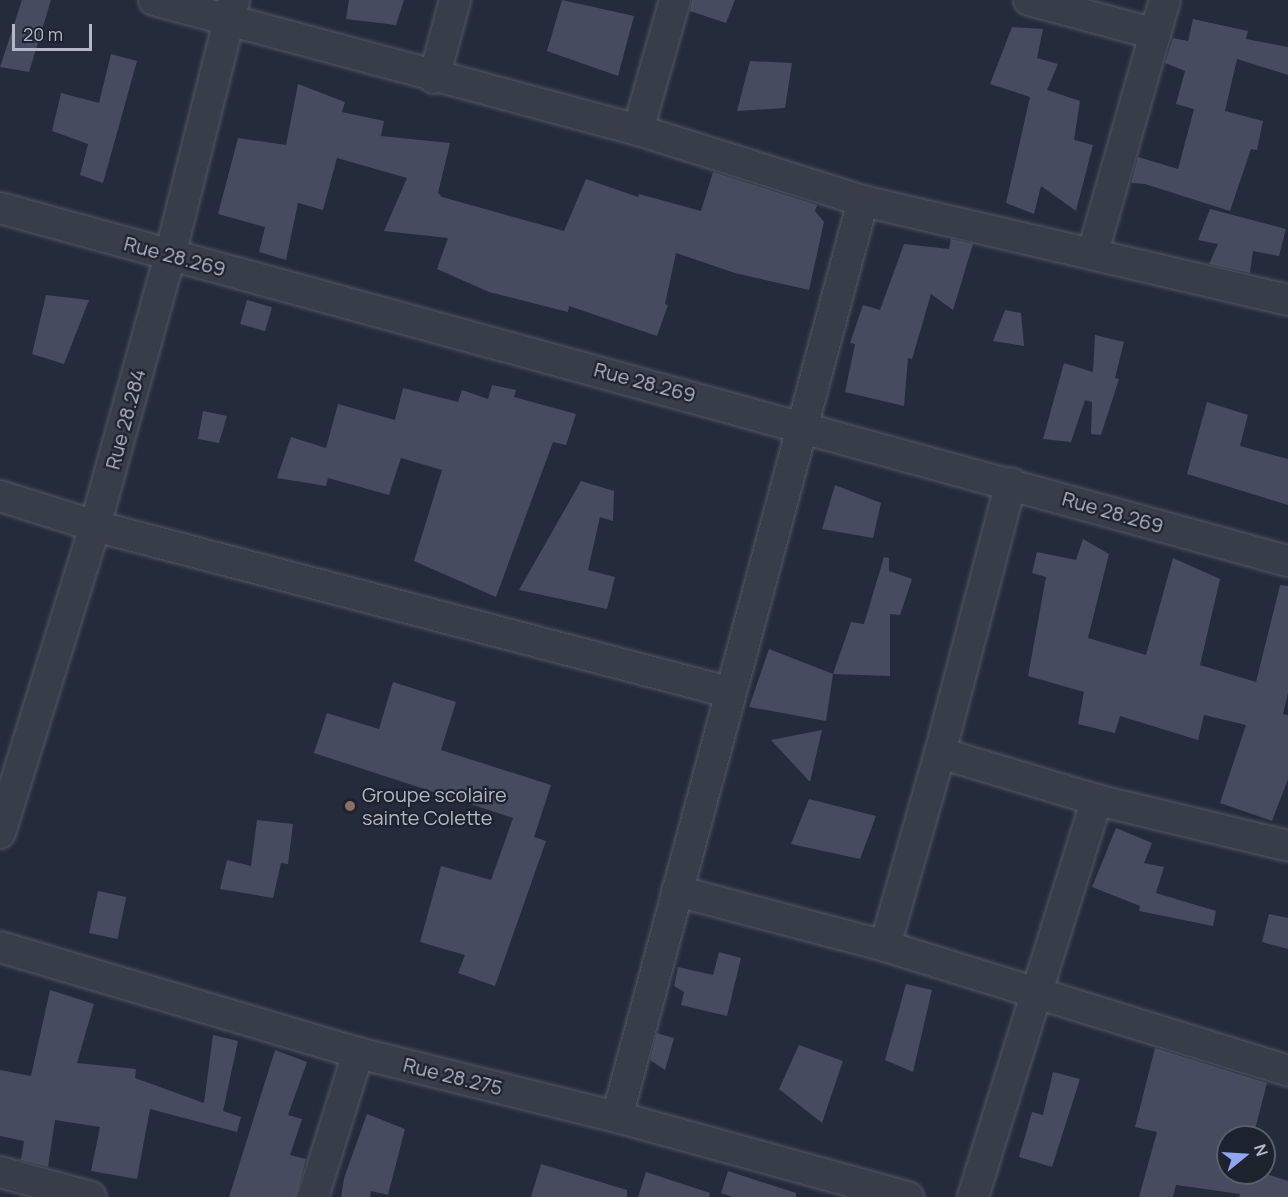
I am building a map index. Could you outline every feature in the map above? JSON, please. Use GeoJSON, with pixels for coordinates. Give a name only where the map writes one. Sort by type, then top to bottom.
{"type":"FeatureCollection","features":[{"type":"Feature","properties":{"kind":"street"},"geometry":{"type":"LineString","coordinates":[[154,0],[231,10],[434,78],[638,129],[863,201],[1094,252],[1288,300]]}},
{"type":"Feature","properties":{"kind":"street"},"geometry":{"type":"LineString","coordinates":[[434,78],[455,0]]}},
{"type":"Feature","properties":{"kind":"street"},"geometry":{"type":"LineString","coordinates":[[638,129],[675,0]]}},
{"type":"Feature","properties":{"kind":"street"},"geometry":{"type":"LineString","coordinates":[[1029,0],[1156,34]]}},
{"type":"Feature","properties":{"kind":"street"},"geometry":{"type":"LineString","coordinates":[[1094,252],[1166,0]]}},
{"type":"Feature","properties":{"kind":"street","name":"Rue 28.284"},"geometry":{"type":"LineString","coordinates":[[0,833],[95,526],[170,255],[231,10]]}},
{"type":"Feature","properties":{"kind":"street"},"geometry":{"type":"LineString","coordinates":[[617,1117],[728,692],[863,201]]}},
{"type":"Feature","properties":{"kind":"street","name":"Rue 28.269"},"geometry":{"type":"LineString","coordinates":[[0,208],[802,425],[1288,561]]}},
{"type":"Feature","properties":{"kind":"street"},"geometry":{"type":"LineString","coordinates":[[885,946],[940,753],[1011,483]]}},
{"type":"Feature","properties":{"kind":"street"},"geometry":{"type":"LineString","coordinates":[[0,496],[95,526],[728,692]]}},
{"type":"Feature","properties":{"kind":"street"},"geometry":{"type":"LineString","coordinates":[[940,753],[1097,800],[1288,846]]}},
{"type":"Feature","properties":{"kind":"street"},"geometry":{"type":"LineString","coordinates":[[974,1197],[1097,800]]}},
{"type":"Feature","properties":{"kind":"street"},"geometry":{"type":"LineString","coordinates":[[677,891],[885,946],[1288,1071]]}},
{"type":"Feature","properties":{"kind":"street","name":"Rue 28.275"},"geometry":{"type":"LineString","coordinates":[[0,947],[358,1053],[617,1117],[908,1197]]}},
{"type":"Feature","properties":{"kind":"street"},"geometry":{"type":"LineString","coordinates":[[313,1197],[358,1053]]}},
{"type":"Feature","properties":{"kind":"street"},"geometry":{"type":"LineString","coordinates":[[0,1172],[91,1197]]}},
{"type":"Feature","properties":{"kind":"building"},"geometry":{"type":"Polygon","coordinates":[[[22,0],[51,0],[29,72],[0,67],[22,0]]]}},
{"type":"Feature","properties":{"kind":"building"},"geometry":{"type":"Polygon","coordinates":[[[349,0],[404,0],[396,25],[346,19],[349,0]]]}},
{"type":"Feature","properties":{"kind":"building"},"geometry":{"type":"Polygon","coordinates":[[[562,0],[634,16],[618,76],[547,51],[562,0]]]}},
{"type":"Feature","properties":{"kind":"building"},"geometry":{"type":"Polygon","coordinates":[[[692,0],[735,0],[726,23],[690,11],[692,0]]]}},
{"type":"Feature","properties":{"kind":"building"},"geometry":{"type":"Polygon","coordinates":[[[1193,19],[1248,31],[1246,39],[1288,47],[1288,75],[1237,59],[1225,111],[1263,121],[1257,150],[1251,149],[1230,211],[1145,184],[1131,183],[1138,157],[1178,169],[1194,109],[1176,104],[1185,71],[1165,63],[1173,38],[1188,41],[1193,19]]]}},
{"type":"Feature","properties":{"kind":"building"},"geometry":{"type":"Polygon","coordinates":[[[1012,27],[1043,29],[1037,58],[1058,64],[1047,90],[1080,101],[1074,140],[1093,145],[1076,211],[1041,186],[1034,214],[1006,203],[1030,97],[990,84],[1012,27]]]}},
{"type":"Feature","properties":{"kind":"building"},"geometry":{"type":"Polygon","coordinates":[[[111,54],[137,61],[103,183],[80,175],[88,144],[52,131],[61,93],[99,103],[111,54]]]}},
{"type":"Feature","properties":{"kind":"building"},"geometry":{"type":"Polygon","coordinates":[[[750,61],[792,63],[785,108],[737,111],[750,61]]]}},
{"type":"Feature","properties":{"kind":"building"},"geometry":{"type":"Polygon","coordinates":[[[298,84],[345,102],[342,112],[384,121],[381,136],[450,143],[438,193],[442,197],[564,231],[586,179],[638,197],[639,194],[701,211],[713,172],[817,205],[815,211],[824,222],[809,290],[735,273],[676,253],[665,304],[668,305],[657,336],[569,306],[568,312],[489,292],[437,269],[448,238],[384,231],[407,178],[337,158],[323,210],[298,203],[286,260],[259,252],[265,227],[218,214],[238,138],[286,145],[298,84]]]}},
{"type":"Feature","properties":{"kind":"building"},"geometry":{"type":"Polygon","coordinates":[[[1210,209],[1286,229],[1279,256],[1253,251],[1250,273],[1209,264],[1218,244],[1198,240],[1210,209]]]}},
{"type":"Feature","properties":{"kind":"building"},"geometry":{"type":"Polygon","coordinates":[[[951,239],[973,244],[953,310],[931,294],[912,359],[908,358],[904,406],[845,392],[855,344],[850,343],[863,305],[880,310],[904,244],[949,249],[951,239]]]}},
{"type":"Feature","properties":{"kind":"building"},"geometry":{"type":"Polygon","coordinates":[[[46,295],[89,300],[64,364],[32,354],[46,295]]]}},
{"type":"Feature","properties":{"kind":"building"},"geometry":{"type":"Polygon","coordinates":[[[247,300],[272,307],[265,331],[240,324],[247,300]]]}},
{"type":"Feature","properties":{"kind":"building"},"geometry":{"type":"Polygon","coordinates":[[[1005,310],[1021,313],[1024,346],[993,341],[1005,310]]]}},
{"type":"Feature","properties":{"kind":"building"},"geometry":{"type":"Polygon","coordinates":[[[1095,335],[1124,342],[1115,378],[1119,379],[1101,435],[1091,434],[1092,402],[1085,400],[1071,442],[1043,439],[1064,363],[1093,372],[1095,335]]]}},
{"type":"Feature","properties":{"kind":"building"},"geometry":{"type":"Polygon","coordinates":[[[492,385],[516,390],[514,397],[576,414],[566,445],[553,442],[496,597],[414,561],[442,470],[401,458],[389,495],[328,478],[326,486],[277,478],[291,437],[326,448],[338,404],[395,420],[403,388],[458,402],[462,390],[488,399],[492,385]]]}},
{"type":"Feature","properties":{"kind":"building"},"geometry":{"type":"Polygon","coordinates":[[[1207,402],[1248,415],[1240,446],[1288,459],[1288,505],[1187,474],[1207,402]]]}},
{"type":"Feature","properties":{"kind":"building"},"geometry":{"type":"Polygon","coordinates":[[[203,411],[227,416],[219,443],[198,439],[203,411]]]}},
{"type":"Feature","properties":{"kind":"building"},"geometry":{"type":"Polygon","coordinates":[[[581,481],[614,491],[613,521],[600,517],[588,570],[615,577],[607,609],[519,590],[581,481]]]}},
{"type":"Feature","properties":{"kind":"building"},"geometry":{"type":"Polygon","coordinates":[[[835,485],[881,503],[873,538],[822,529],[835,485]]]}},
{"type":"Feature","properties":{"kind":"building"},"geometry":{"type":"Polygon","coordinates":[[[1083,539],[1109,554],[1088,638],[1146,655],[1173,558],[1220,579],[1200,665],[1256,682],[1280,585],[1288,586],[1288,693],[1283,714],[1288,715],[1288,779],[1272,821],[1220,803],[1246,725],[1204,715],[1198,740],[1120,716],[1115,733],[1078,724],[1084,692],[1028,676],[1046,577],[1032,573],[1037,552],[1076,560],[1083,539]]]}},
{"type":"Feature","properties":{"kind":"building"},"geometry":{"type":"Polygon","coordinates":[[[884,557],[889,558],[889,571],[912,579],[900,615],[890,614],[890,676],[833,674],[851,622],[864,624],[884,557]]]}},
{"type":"Feature","properties":{"kind":"building"},"geometry":{"type":"Polygon","coordinates":[[[769,649],[833,674],[826,721],[749,707],[769,649]]]}},
{"type":"Feature","properties":{"kind":"building"},"geometry":{"type":"Polygon","coordinates":[[[393,682],[456,702],[441,750],[551,785],[534,837],[546,841],[495,986],[458,973],[465,955],[420,942],[441,866],[491,880],[513,818],[314,753],[327,713],[379,729],[393,682]]]}},
{"type":"Feature","properties":{"kind":"building"},"geometry":{"type":"Polygon","coordinates":[[[822,730],[810,782],[771,740],[822,730]]]}},
{"type":"Feature","properties":{"kind":"building"},"geometry":{"type":"Polygon","coordinates":[[[809,799],[876,816],[860,859],[791,844],[809,799]]]}},
{"type":"Feature","properties":{"kind":"building"},"geometry":{"type":"Polygon","coordinates":[[[257,820],[293,824],[288,864],[281,863],[273,898],[220,889],[227,860],[251,866],[257,820]]]}},
{"type":"Feature","properties":{"kind":"building"},"geometry":{"type":"Polygon","coordinates":[[[1116,828],[1152,843],[1144,863],[1164,867],[1156,893],[1216,911],[1213,926],[1139,911],[1140,906],[1092,887],[1116,828]]]}},
{"type":"Feature","properties":{"kind":"building"},"geometry":{"type":"Polygon","coordinates":[[[98,891],[126,897],[117,939],[89,933],[98,891]]]}},
{"type":"Feature","properties":{"kind":"building"},"geometry":{"type":"Polygon","coordinates":[[[1269,914],[1288,918],[1288,949],[1262,942],[1269,914]]]}},
{"type":"Feature","properties":{"kind":"building"},"geometry":{"type":"Polygon","coordinates":[[[719,952],[741,958],[727,1016],[681,1005],[684,992],[674,986],[678,967],[713,975],[719,952]]]}},
{"type":"Feature","properties":{"kind":"building"},"geometry":{"type":"Polygon","coordinates":[[[906,984],[932,990],[913,1072],[885,1060],[906,984]]]}},
{"type":"Feature","properties":{"kind":"building"},"geometry":{"type":"Polygon","coordinates":[[[50,990],[94,1004],[77,1063],[136,1069],[135,1078],[204,1103],[213,1035],[238,1041],[223,1111],[241,1117],[237,1132],[150,1109],[137,1179],[91,1171],[100,1127],[55,1120],[48,1167],[21,1160],[24,1141],[0,1136],[0,1070],[31,1076],[50,990]]]}},
{"type":"Feature","properties":{"kind":"building"},"geometry":{"type":"Polygon","coordinates":[[[657,1033],[674,1038],[665,1070],[650,1060],[657,1033]]]}},
{"type":"Feature","properties":{"kind":"building"},"geometry":{"type":"Polygon","coordinates":[[[799,1045],[843,1061],[822,1123],[779,1089],[799,1045]]]}},
{"type":"Feature","properties":{"kind":"building"},"geometry":{"type":"Polygon","coordinates":[[[1155,1048],[1267,1083],[1256,1125],[1216,1125],[1216,1185],[1276,1185],[1276,1177],[1288,1181],[1288,1197],[1239,1197],[1240,1194],[1176,1185],[1173,1197],[1139,1197],[1157,1132],[1135,1127],[1155,1048]]]}},
{"type":"Feature","properties":{"kind":"building"},"geometry":{"type":"Polygon","coordinates":[[[275,1050],[307,1062],[288,1115],[302,1119],[290,1155],[306,1159],[296,1197],[229,1197],[275,1050]]]}},
{"type":"Feature","properties":{"kind":"building"},"geometry":{"type":"Polygon","coordinates":[[[1053,1072],[1080,1079],[1052,1167],[1019,1157],[1032,1112],[1043,1115],[1053,1072]]]}},
{"type":"Feature","properties":{"kind":"building"},"geometry":{"type":"Polygon","coordinates":[[[367,1114],[405,1129],[388,1195],[371,1191],[370,1197],[341,1197],[344,1178],[367,1114]]]}},
{"type":"Feature","properties":{"kind":"building"},"geometry":{"type":"Polygon","coordinates":[[[541,1164],[627,1190],[627,1197],[531,1197],[541,1164]]]}},
{"type":"Feature","properties":{"kind":"building"},"geometry":{"type":"Polygon","coordinates":[[[728,1171],[796,1193],[796,1197],[733,1197],[721,1193],[728,1171]]]}},
{"type":"Feature","properties":{"kind":"building"},"geometry":{"type":"Polygon","coordinates":[[[646,1172],[710,1193],[709,1197],[638,1197],[646,1172]]]}},
{"type":"Feature","properties":{"kind":"place","name":"Groupe scolaire sainte Colette"},"geometry":{"type":"Point","coordinates":[350,806]}}]}
